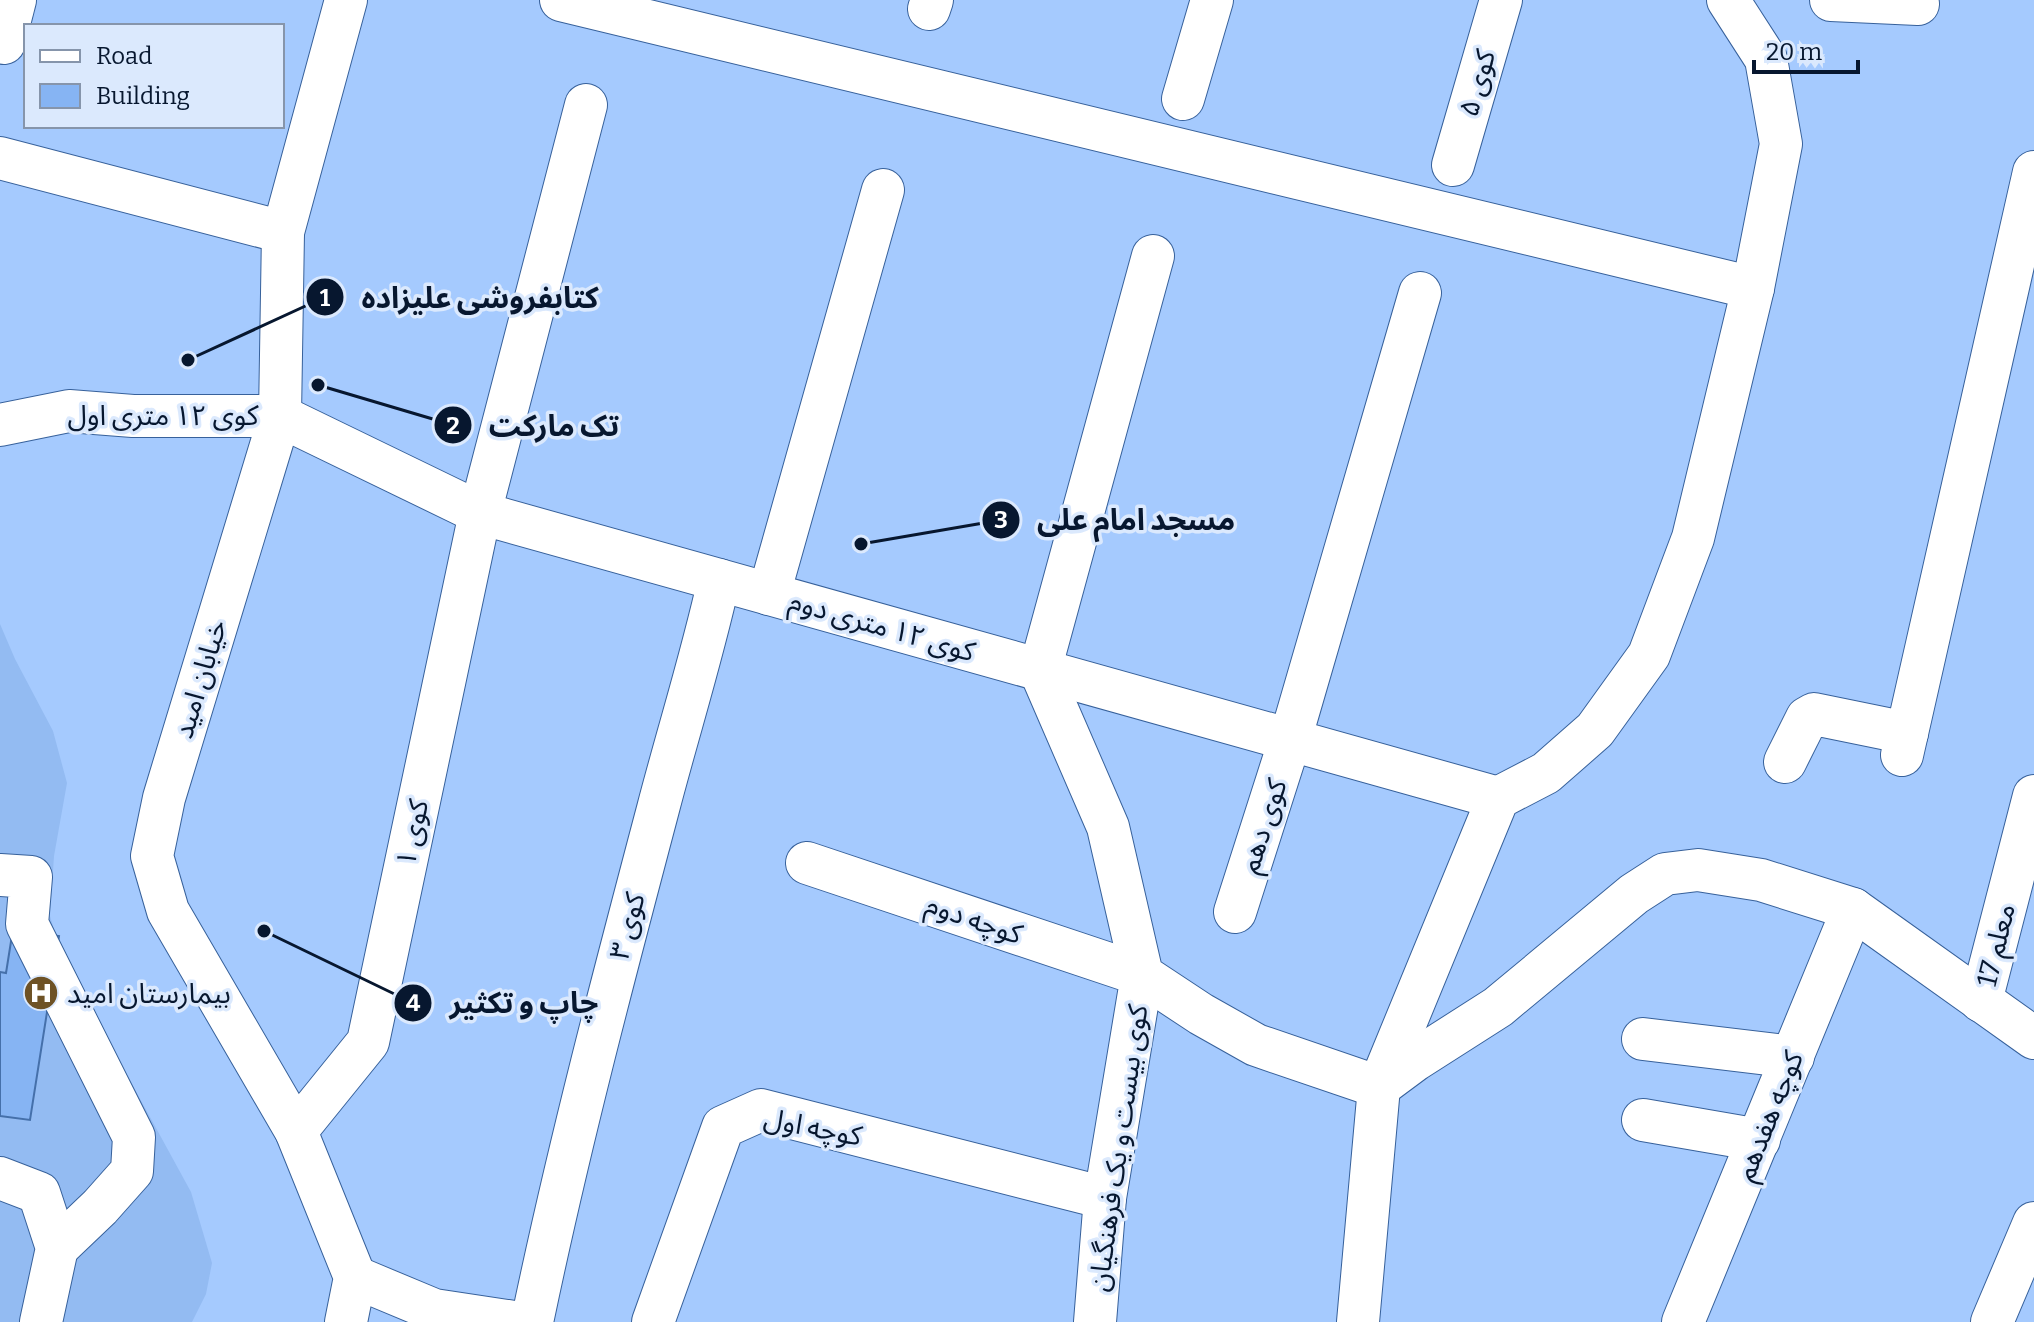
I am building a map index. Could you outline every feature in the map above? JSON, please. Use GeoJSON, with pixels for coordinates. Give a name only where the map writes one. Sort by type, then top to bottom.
{"type":"FeatureCollection","features":[{"type":"Feature","properties":{"kind":"street"},"geometry":{"type":"LineString","coordinates":[[4,43],[15,0]]}},
{"type":"Feature","properties":{"kind":"street","name":"خیابان امید"},"geometry":{"type":"LineString","coordinates":[[346,0],[283,232],[280,416],[164,798],[152,856],[168,911],[296,1131],[355,1277]]}},
{"type":"Feature","properties":{"kind":"street"},"geometry":{"type":"LineString","coordinates":[[561,0],[1753,288]]}},
{"type":"Feature","properties":{"kind":"street"},"geometry":{"type":"LineString","coordinates":[[1183,99],[1212,0]]}},
{"type":"Feature","properties":{"kind":"street","name":"کوی ۵"},"geometry":{"type":"LineString","coordinates":[[1453,165],[1501,0]]}},
{"type":"Feature","properties":{"kind":"street"},"geometry":{"type":"LineString","coordinates":[[1358,1322],[1379,1087],[1498,798],[1546,773],[1595,730],[1649,655],[1693,538],[1753,288],[1781,144],[1766,59],[1728,0]]}},
{"type":"Feature","properties":{"kind":"street"},"geometry":{"type":"LineString","coordinates":[[1831,0],[1918,4]]}},
{"type":"Feature","properties":{"kind":"street","name":"کوی ۱"},"geometry":{"type":"LineString","coordinates":[[296,1131],[368,1042],[480,513],[586,105]]}},
{"type":"Feature","properties":{"kind":"street"},"geometry":{"type":"LineString","coordinates":[[0,158],[283,232]]}},
{"type":"Feature","properties":{"kind":"street"},"geometry":{"type":"LineString","coordinates":[[1785,762],[1807,718],[1814,714],[1905,744],[2034,172]]}},
{"type":"Feature","properties":{"kind":"street"},"geometry":{"type":"LineString","coordinates":[[769,594],[883,190]]}},
{"type":"Feature","properties":{"kind":"street"},"geometry":{"type":"LineString","coordinates":[[1142,975],[1108,827],[1040,670],[1153,256]]}},
{"type":"Feature","properties":{"kind":"street","name":"کوی دهم"},"geometry":{"type":"LineString","coordinates":[[1235,912],[1290,740],[1420,293]]}},
{"type":"Feature","properties":{"kind":"street","name":"کوی ۱۲ متری اول"},"geometry":{"type":"LineString","coordinates":[[0,425],[69,411],[133,416],[280,416]]}},
{"type":"Feature","properties":{"kind":"street","name":"کوی ۱۲ متری دوم"},"geometry":{"type":"LineString","coordinates":[[280,416],[480,513],[1498,798]]}},
{"type":"Feature","properties":{"kind":"street","name":"کوی ۳"},"geometry":{"type":"LineString","coordinates":[[532,1322],[589,1068],[719,580]]}},
{"type":"Feature","properties":{"kind":"street","name":"معلم 17"},"geometry":{"type":"LineString","coordinates":[[1981,1001],[2023,885],[2034,796]]}},
{"type":"Feature","properties":{"kind":"street","name":"کوچه دوم"},"geometry":{"type":"LineString","coordinates":[[807,863],[1142,975],[1256,1045],[1379,1087]]}},
{"type":"Feature","properties":{"kind":"street"},"geometry":{"type":"LineString","coordinates":[[1379,1087],[1498,1007],[1634,894],[1665,874],[1698,870],[1761,880],[1853,909],[2034,1038]]}},
{"type":"Feature","properties":{"kind":"street"},"geometry":{"type":"LineString","coordinates":[[0,875],[31,877],[27,924],[134,1137],[132,1171],[57,1248]]}},
{"type":"Feature","properties":{"kind":"street","name":"کوچه هفدهم"},"geometry":{"type":"LineString","coordinates":[[1683,1322],[1853,909]]}},
{"type":"Feature","properties":{"kind":"street","name":"کوی بیست و یک فرهنگیان"},"geometry":{"type":"LineString","coordinates":[[1095,1322],[1105,1198],[1142,975]]}},
{"type":"Feature","properties":{"kind":"street"},"geometry":{"type":"LineString","coordinates":[[1643,1039],[1793,1057]]}},
{"type":"Feature","properties":{"kind":"street","name":"کوچه اول"},"geometry":{"type":"LineString","coordinates":[[653,1322],[723,1127],[761,1110],[1105,1198]]}},
{"type":"Feature","properties":{"kind":"street"},"geometry":{"type":"LineString","coordinates":[[1643,1120],[1759,1140]]}},
{"type":"Feature","properties":{"kind":"street"},"geometry":{"type":"LineString","coordinates":[[0,1178],[39,1193],[57,1248],[41,1322]]}},
{"type":"Feature","properties":{"kind":"street"},"geometry":{"type":"LineString","coordinates":[[1992,1322],[2034,1223]]}},
{"type":"Feature","properties":{"kind":"street"},"geometry":{"type":"LineString","coordinates":[[346,1322],[355,1277],[434,1310],[514,1322]]}},
{"type":"Feature","properties":{"kind":"shaded area","name":"بیمارستان امید"},"geometry":{"type":"Polygon","coordinates":[[[0,624],[53,731],[67,783],[54,856],[50,916],[62,956],[191,1192],[212,1263],[206,1294],[192,1322],[0,1322],[0,624]]]}},
{"type":"Feature","properties":{"kind":"building"},"geometry":{"type":"Polygon","coordinates":[[[13,929],[59,936],[30,1120],[0,1116],[0,972],[6,973],[13,929]]]}},
{"type":"Feature","properties":{"kind":"place","name":"کتابفروشی علیزاده"},"geometry":{"type":"Point","coordinates":[188,360]}},
{"type":"Feature","properties":{"kind":"place","name":"تک مارکت"},"geometry":{"type":"Point","coordinates":[318,385]}},
{"type":"Feature","properties":{"kind":"place","name":"مسجد امام علی"},"geometry":{"type":"Point","coordinates":[861,544]}},
{"type":"Feature","properties":{"kind":"place","name":"چاپ و تکثیر"},"geometry":{"type":"Point","coordinates":[264,931]}},
{"type":"Feature","properties":{"kind":"place","name":"بیمارستان امید"},"geometry":{"type":"Point","coordinates":[41,993]}}]}
